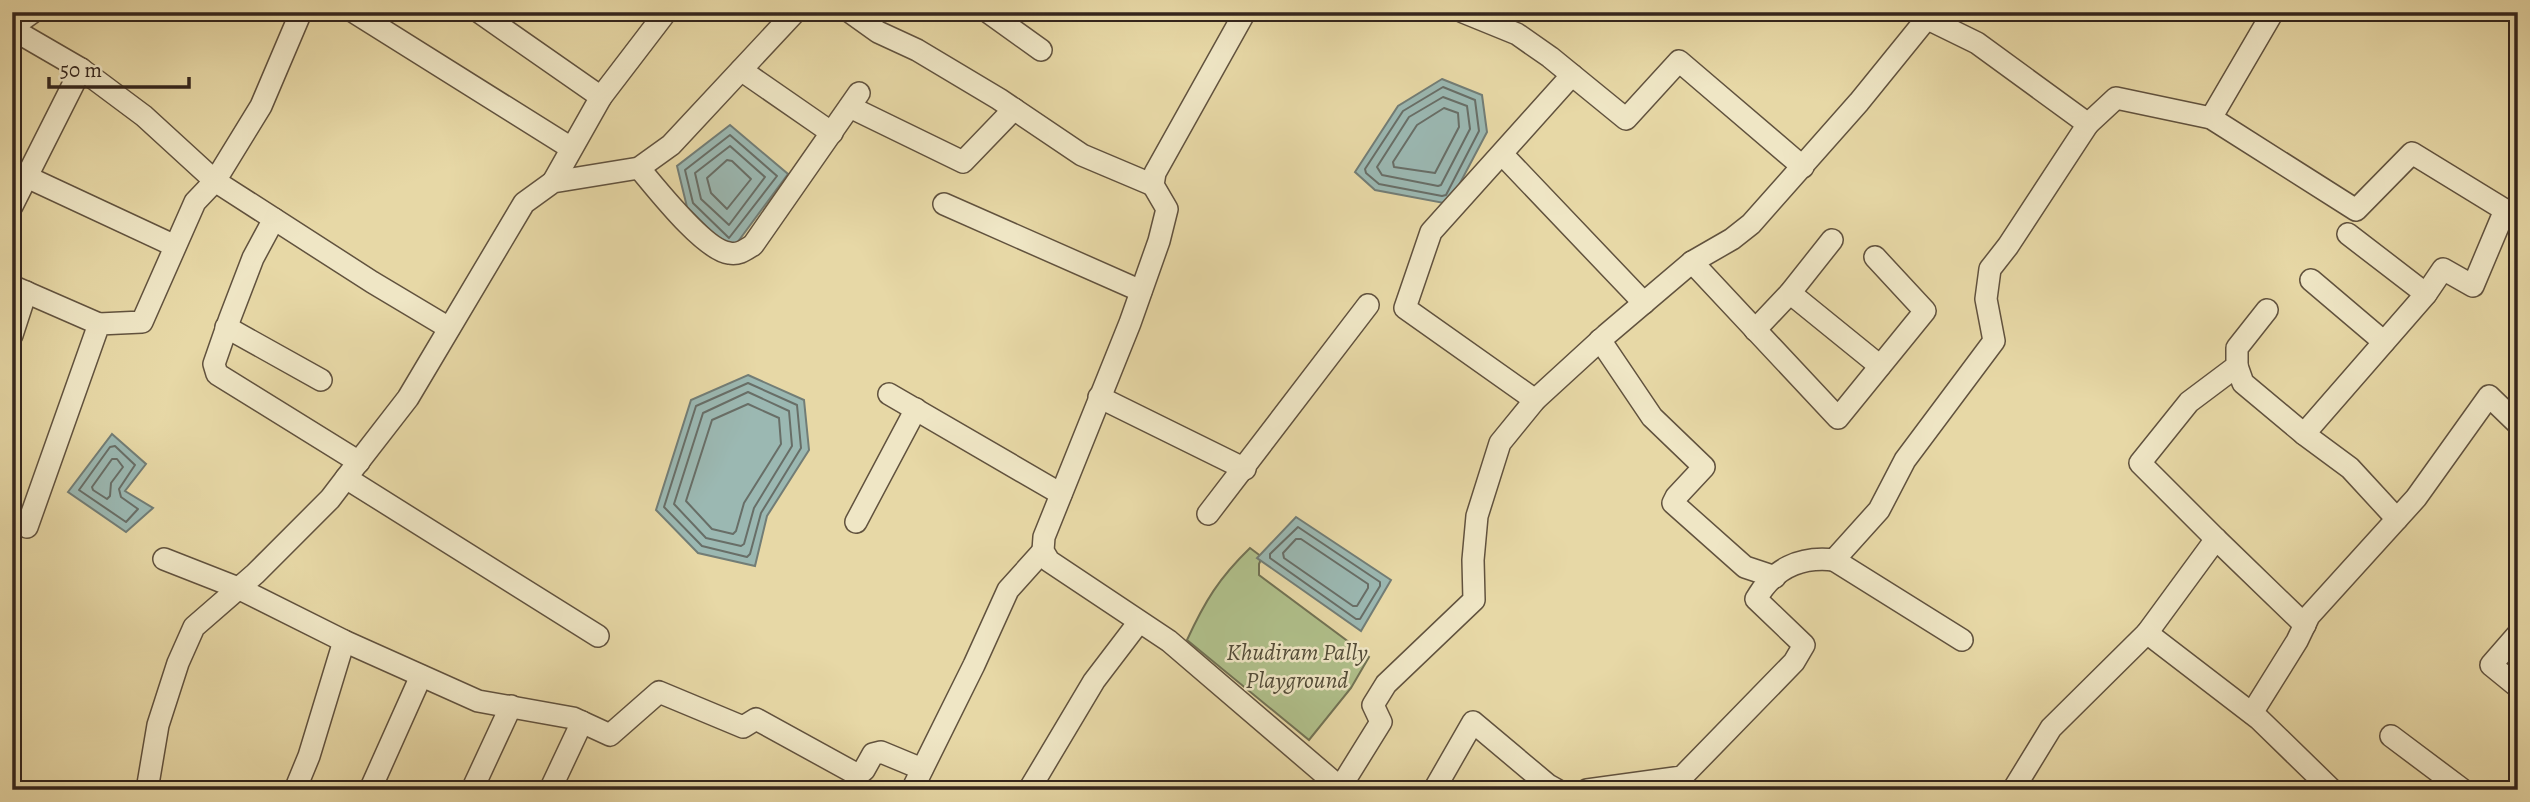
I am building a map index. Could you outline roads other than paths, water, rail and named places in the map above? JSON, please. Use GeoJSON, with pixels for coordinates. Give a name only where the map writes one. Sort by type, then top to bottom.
{"type":"FeatureCollection","features":[{"type":"Feature","properties":{"kind":"street"},"geometry":{"type":"LineString","coordinates":[[33,12],[12,28],[81,69],[144,116],[215,181],[449,328]]}},
{"type":"Feature","properties":{"kind":"street"},"geometry":{"type":"LineString","coordinates":[[12,335],[19,289],[99,324],[142,322],[195,202],[215,181],[261,106],[301,12]]}},
{"type":"Feature","properties":{"kind":"street"},"geometry":{"type":"LineString","coordinates":[[354,12],[571,148]]}},
{"type":"Feature","properties":{"kind":"street"},"geometry":{"type":"LineString","coordinates":[[479,12],[601,97]]}},
{"type":"Feature","properties":{"kind":"street"},"geometry":{"type":"LineString","coordinates":[[553,182],[601,97],[666,12]]}},
{"type":"Feature","properties":{"kind":"street"},"geometry":{"type":"LineString","coordinates":[[147,790],[158,725],[178,663],[194,627],[239,588],[330,499],[353,470],[408,398],[524,203],[553,182],[639,167],[671,145],[795,12]]}},
{"type":"Feature","properties":{"kind":"street"},"geometry":{"type":"LineString","coordinates":[[849,12],[878,32],[917,50],[1014,109],[1082,155],[1153,185],[1167,209],[1159,241],[1044,537],[1043,551],[1049,561],[1168,640],[1341,789],[1381,722],[1373,705],[1386,684],[1474,600],[1473,560],[1477,516],[1500,443],[1535,400],[1600,340],[1692,262],[1732,239],[1751,224],[1930,15],[1978,43],[2088,124]]}},
{"type":"Feature","properties":{"kind":"street"},"geometry":{"type":"LineString","coordinates":[[988,12],[1041,50]]}},
{"type":"Feature","properties":{"kind":"street"},"geometry":{"type":"LineString","coordinates":[[1153,185],[1164,153],[1245,12]]}},
{"type":"Feature","properties":{"kind":"street"},"geometry":{"type":"LineString","coordinates":[[1463,12],[1517,34],[1626,119],[1679,61],[1802,167]]}},
{"type":"Feature","properties":{"kind":"street"},"geometry":{"type":"LineString","coordinates":[[2211,118],[2273,12]]}},
{"type":"Feature","properties":{"kind":"street"},"geometry":{"type":"LineString","coordinates":[[12,206],[81,69]]}},
{"type":"Feature","properties":{"kind":"street"},"geometry":{"type":"LineString","coordinates":[[741,70],[832,133]]}},
{"type":"Feature","properties":{"kind":"street"},"geometry":{"type":"LineString","coordinates":[[1535,400],[1405,308],[1431,232],[1572,75]]}},
{"type":"Feature","properties":{"kind":"street"},"geometry":{"type":"LineString","coordinates":[[1834,560],[1879,510],[1905,460],[1994,341],[1986,299],[1990,269],[2088,124],[2116,98],[2211,118],[2356,210],[2412,153],[2505,210],[2473,286],[2443,269],[2426,294],[2304,434]]}},
{"type":"Feature","properties":{"kind":"street"},"geometry":{"type":"LineString","coordinates":[[639,167],[677,215],[720,251],[742,253],[753,245],[854,100],[963,162],[1014,109]]}},
{"type":"Feature","properties":{"kind":"street"},"geometry":{"type":"LineString","coordinates":[[1502,154],[1644,303]]}},
{"type":"Feature","properties":{"kind":"street"},"geometry":{"type":"LineString","coordinates":[[27,177],[174,246]]}},
{"type":"Feature","properties":{"kind":"street"},"geometry":{"type":"LineString","coordinates":[[944,204],[1141,291]]}},
{"type":"Feature","properties":{"kind":"street"},"geometry":{"type":"LineString","coordinates":[[274,219],[253,258],[226,327],[214,364],[217,374],[598,636]]}},
{"type":"Feature","properties":{"kind":"street"},"geometry":{"type":"LineString","coordinates":[[2348,234],[2426,294]]}},
{"type":"Feature","properties":{"kind":"street"},"geometry":{"type":"LineString","coordinates":[[1755,330],[1790,293],[1832,240]]}},
{"type":"Feature","properties":{"kind":"street"},"geometry":{"type":"LineString","coordinates":[[1692,262],[1838,418],[1925,311],[1875,257]]}},
{"type":"Feature","properties":{"kind":"street"},"geometry":{"type":"LineString","coordinates":[[2311,280],[2384,342]]}},
{"type":"Feature","properties":{"kind":"street"},"geometry":{"type":"LineString","coordinates":[[1790,293],[1880,366]]}},
{"type":"Feature","properties":{"kind":"street"},"geometry":{"type":"LineString","coordinates":[[1208,514],[1368,305]]}},
{"type":"Feature","properties":{"kind":"street"},"geometry":{"type":"LineString","coordinates":[[2267,310],[2237,348],[2237,366],[2243,383],[2350,468],[2397,519]]}},
{"type":"Feature","properties":{"kind":"street"},"geometry":{"type":"LineString","coordinates":[[27,527],[99,324]]}},
{"type":"Feature","properties":{"kind":"street"},"geometry":{"type":"LineString","coordinates":[[226,327],[321,380]]}},
{"type":"Feature","properties":{"kind":"street"},"geometry":{"type":"LineString","coordinates":[[1600,340],[1652,416],[1704,467],[1676,497],[1674,503],[1745,567],[1775,578]]}},
{"type":"Feature","properties":{"kind":"street"},"geometry":{"type":"LineString","coordinates":[[2237,366],[2189,402],[2140,463],[2305,625]]}},
{"type":"Feature","properties":{"kind":"street"},"geometry":{"type":"LineString","coordinates":[[889,394],[1061,494]]}},
{"type":"Feature","properties":{"kind":"street"},"geometry":{"type":"LineString","coordinates":[[2252,713],[2309,616],[2416,498],[2489,396],[2518,424]]}},
{"type":"Feature","properties":{"kind":"street"},"geometry":{"type":"LineString","coordinates":[[1099,397],[1245,469]]}},
{"type":"Feature","properties":{"kind":"street"},"geometry":{"type":"LineString","coordinates":[[856,522],[916,409]]}},
{"type":"Feature","properties":{"kind":"street"},"geometry":{"type":"LineString","coordinates":[[2020,787],[2051,729],[2147,633],[2216,539]]}},
{"type":"Feature","properties":{"kind":"street"},"geometry":{"type":"LineString","coordinates":[[912,790],[974,665],[1007,590],[1043,551]]}},
{"type":"Feature","properties":{"kind":"street"},"geometry":{"type":"LineString","coordinates":[[1592,789],[1682,777],[1794,662],[1804,645],[1756,599],[1764,586],[1796,561],[1821,558],[1834,560],[1962,640]]}},
{"type":"Feature","properties":{"kind":"street"},"geometry":{"type":"LineString","coordinates":[[164,559],[239,588],[344,641],[478,701],[573,718],[610,735],[659,692],[743,727],[756,719],[858,775],[873,754],[881,752],[922,769]]}},
{"type":"Feature","properties":{"kind":"street"},"geometry":{"type":"LineString","coordinates":[[1029,790],[1094,681],[1139,622]]}},
{"type":"Feature","properties":{"kind":"street"},"geometry":{"type":"LineString","coordinates":[[2147,633],[2252,713],[2332,790]]}},
{"type":"Feature","properties":{"kind":"street"},"geometry":{"type":"LineString","coordinates":[[2518,634],[2491,665],[2518,687]]}},
{"type":"Feature","properties":{"kind":"street"},"geometry":{"type":"LineString","coordinates":[[295,790],[309,756],[344,641]]}},
{"type":"Feature","properties":{"kind":"street"},"geometry":{"type":"LineString","coordinates":[[370,790],[421,676]]}},
{"type":"Feature","properties":{"kind":"street"},"geometry":{"type":"LineString","coordinates":[[472,790],[512,706]]}},
{"type":"Feature","properties":{"kind":"street"},"geometry":{"type":"LineString","coordinates":[[550,790],[582,722]]}},
{"type":"Feature","properties":{"kind":"street"},"geometry":{"type":"LineString","coordinates":[[1434,790],[1472,722],[1557,790]]}},
{"type":"Feature","properties":{"kind":"street"},"geometry":{"type":"LineString","coordinates":[[2391,736],[2463,790]]}},
{"type":"Feature","properties":{"kind":"water"},"geometry":{"type":"Polygon","coordinates":[[[1442,79],[1482,95],[1487,132],[1449,204],[1375,190],[1355,172],[1398,106],[1442,79]]]}},
{"type":"Feature","properties":{"kind":"water"},"geometry":{"type":"Polygon","coordinates":[[[730,125],[788,174],[731,251],[687,207],[677,166],[730,125]]]}},
{"type":"Feature","properties":{"kind":"water"},"geometry":{"type":"Polygon","coordinates":[[[748,375],[804,400],[809,450],[767,516],[755,566],[698,553],[656,510],[691,400],[748,375]]]}},
{"type":"Feature","properties":{"kind":"water"},"geometry":{"type":"Polygon","coordinates":[[[112,434],[146,464],[125,491],[153,508],[126,532],[68,492],[112,434]]]}},
{"type":"Feature","properties":{"kind":"water"},"geometry":{"type":"Polygon","coordinates":[[[1296,517],[1391,580],[1361,631],[1257,558],[1296,517]]]}},
{"type":"Feature","properties":{"kind":"park label","name":"Khudiram Pally Playground"},"geometry":{"type":"Point","coordinates":[1297,666]}}]}
